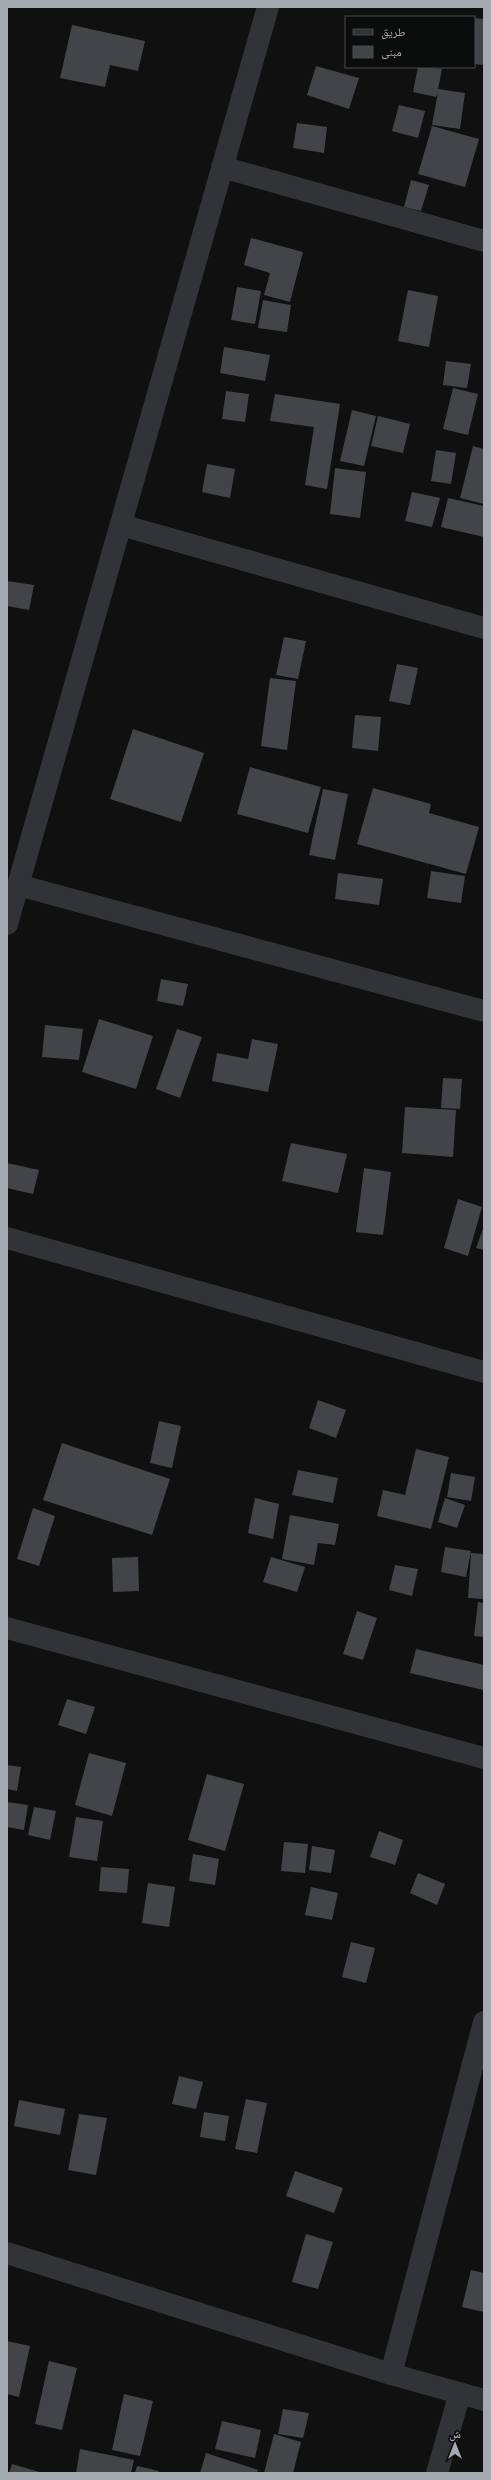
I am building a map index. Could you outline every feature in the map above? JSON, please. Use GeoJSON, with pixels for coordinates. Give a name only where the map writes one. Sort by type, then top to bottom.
{"type":"FeatureCollection","features":[{"type":"Feature","properties":{"kind":"street"},"geometry":{"type":"LineString","coordinates":[[7,924],[268,7]]}},
{"type":"Feature","properties":{"kind":"street"},"geometry":{"type":"LineString","coordinates":[[222,167],[484,241]]}},
{"type":"Feature","properties":{"kind":"street"},"geometry":{"type":"LineString","coordinates":[[121,525],[484,628]]}},
{"type":"Feature","properties":{"kind":"street"},"geometry":{"type":"LineString","coordinates":[[18,885],[484,1011]]}},
{"type":"Feature","properties":{"kind":"street"},"geometry":{"type":"LineString","coordinates":[[7,1238],[484,1372]]}},
{"type":"Feature","properties":{"kind":"street"},"geometry":{"type":"LineString","coordinates":[[7,1628],[484,1758]]}},
{"type":"Feature","properties":{"kind":"street"},"geometry":{"type":"LineString","coordinates":[[391,2374],[484,2022]]}},
{"type":"Feature","properties":{"kind":"street"},"geometry":{"type":"LineString","coordinates":[[7,2253],[391,2374],[484,2400]]}},
{"type":"Feature","properties":{"kind":"street"},"geometry":{"type":"LineString","coordinates":[[437,2473],[460,2393]]}},
{"type":"Feature","properties":{"kind":"building"},"geometry":{"type":"Polygon","coordinates":[[[475,18],[484,19],[484,65],[475,64],[475,18]]]}},
{"type":"Feature","properties":{"kind":"building"},"geometry":{"type":"Polygon","coordinates":[[[72,25],[145,41],[138,71],[110,65],[105,87],[60,78],[72,25]]]}},
{"type":"Feature","properties":{"kind":"building"},"geometry":{"type":"Polygon","coordinates":[[[316,66],[359,78],[349,109],[307,95],[316,66]]]}},
{"type":"Feature","properties":{"kind":"building"},"geometry":{"type":"Polygon","coordinates":[[[418,68],[442,69],[438,89],[465,93],[460,129],[432,125],[438,92],[436,97],[413,92],[418,68]]]}},
{"type":"Feature","properties":{"kind":"building"},"geometry":{"type":"Polygon","coordinates":[[[399,105],[425,111],[418,138],[392,131],[399,105]]]}},
{"type":"Feature","properties":{"kind":"building"},"geometry":{"type":"Polygon","coordinates":[[[297,123],[327,127],[324,153],[293,148],[297,123]]]}},
{"type":"Feature","properties":{"kind":"building"},"geometry":{"type":"Polygon","coordinates":[[[432,126],[479,139],[465,187],[418,174],[432,126]]]}},
{"type":"Feature","properties":{"kind":"building"},"geometry":{"type":"Polygon","coordinates":[[[411,180],[429,185],[421,211],[404,207],[411,180]]]}},
{"type":"Feature","properties":{"kind":"building"},"geometry":{"type":"Polygon","coordinates":[[[251,238],[303,252],[290,302],[264,295],[270,273],[244,265],[251,238]]]}},
{"type":"Feature","properties":{"kind":"building"},"geometry":{"type":"Polygon","coordinates":[[[237,287],[261,291],[255,324],[231,320],[237,287]]]}},
{"type":"Feature","properties":{"kind":"building"},"geometry":{"type":"Polygon","coordinates":[[[408,290],[438,296],[429,347],[398,341],[408,290]]]}},
{"type":"Feature","properties":{"kind":"building"},"geometry":{"type":"Polygon","coordinates":[[[263,300],[291,305],[287,332],[258,328],[263,300]]]}},
{"type":"Feature","properties":{"kind":"building"},"geometry":{"type":"Polygon","coordinates":[[[224,347],[270,355],[265,381],[220,373],[224,347]]]}},
{"type":"Feature","properties":{"kind":"building"},"geometry":{"type":"Polygon","coordinates":[[[446,361],[471,364],[467,388],[443,385],[446,361]]]}},
{"type":"Feature","properties":{"kind":"building"},"geometry":{"type":"Polygon","coordinates":[[[453,388],[478,394],[468,435],[443,429],[453,388]]]}},
{"type":"Feature","properties":{"kind":"building"},"geometry":{"type":"Polygon","coordinates":[[[226,391],[249,394],[245,422],[222,419],[226,391]]]}},
{"type":"Feature","properties":{"kind":"building"},"geometry":{"type":"Polygon","coordinates":[[[275,394],[340,404],[327,489],[305,485],[314,427],[270,421],[275,394]]]}},
{"type":"Feature","properties":{"kind":"building"},"geometry":{"type":"Polygon","coordinates":[[[352,410],[376,416],[364,466],[340,461],[352,410]]]}},
{"type":"Feature","properties":{"kind":"building"},"geometry":{"type":"Polygon","coordinates":[[[378,416],[410,424],[403,453],[371,446],[378,416]]]}},
{"type":"Feature","properties":{"kind":"building"},"geometry":{"type":"Polygon","coordinates":[[[473,446],[484,449],[484,504],[460,498],[473,446]]]}},
{"type":"Feature","properties":{"kind":"building"},"geometry":{"type":"Polygon","coordinates":[[[436,450],[456,453],[451,484],[431,481],[436,450]]]}},
{"type":"Feature","properties":{"kind":"building"},"geometry":{"type":"Polygon","coordinates":[[[207,464],[235,469],[230,498],[202,492],[207,464]]]}},
{"type":"Feature","properties":{"kind":"building"},"geometry":{"type":"Polygon","coordinates":[[[335,468],[366,472],[360,518],[330,514],[335,468]]]}},
{"type":"Feature","properties":{"kind":"building"},"geometry":{"type":"Polygon","coordinates":[[[412,492],[440,498],[432,527],[405,521],[412,492]]]}},
{"type":"Feature","properties":{"kind":"building"},"geometry":{"type":"Polygon","coordinates":[[[448,498],[484,506],[484,537],[441,527],[448,498]]]}},
{"type":"Feature","properties":{"kind":"building"},"geometry":{"type":"Polygon","coordinates":[[[7,581],[34,585],[29,610],[7,606],[7,581]]]}},
{"type":"Feature","properties":{"kind":"building"},"geometry":{"type":"Polygon","coordinates":[[[284,637],[306,641],[298,679],[276,675],[284,637]]]}},
{"type":"Feature","properties":{"kind":"building"},"geometry":{"type":"Polygon","coordinates":[[[397,664],[418,668],[410,705],[389,701],[397,664]]]}},
{"type":"Feature","properties":{"kind":"building"},"geometry":{"type":"Polygon","coordinates":[[[270,678],[296,681],[287,750],[261,746],[270,678]]]}},
{"type":"Feature","properties":{"kind":"building"},"geometry":{"type":"Polygon","coordinates":[[[355,715],[381,717],[378,751],[352,748],[355,715]]]}},
{"type":"Feature","properties":{"kind":"building"},"geometry":{"type":"Polygon","coordinates":[[[133,729],[204,753],[181,822],[110,799],[133,729]]]}},
{"type":"Feature","properties":{"kind":"building"},"geometry":{"type":"Polygon","coordinates":[[[250,767],[321,787],[308,833],[237,814],[250,767]]]}},
{"type":"Feature","properties":{"kind":"building"},"geometry":{"type":"Polygon","coordinates":[[[373,788],[431,804],[429,813],[479,827],[466,874],[357,844],[373,788]]]}},
{"type":"Feature","properties":{"kind":"building"},"geometry":{"type":"Polygon","coordinates":[[[323,789],[348,794],[335,860],[309,855],[323,789]]]}},
{"type":"Feature","properties":{"kind":"building"},"geometry":{"type":"Polygon","coordinates":[[[431,871],[465,876],[461,903],[427,898],[431,871]]]}},
{"type":"Feature","properties":{"kind":"building"},"geometry":{"type":"Polygon","coordinates":[[[338,873],[383,879],[379,905],[335,899],[338,873]]]}},
{"type":"Feature","properties":{"kind":"building"},"geometry":{"type":"Polygon","coordinates":[[[161,979],[188,984],[183,1006],[157,1001],[161,979]]]}},
{"type":"Feature","properties":{"kind":"building"},"geometry":{"type":"Polygon","coordinates":[[[99,1019],[153,1036],[136,1089],[82,1072],[99,1019]]]}},
{"type":"Feature","properties":{"kind":"building"},"geometry":{"type":"Polygon","coordinates":[[[45,1025],[83,1029],[79,1060],[42,1057],[45,1025]]]}},
{"type":"Feature","properties":{"kind":"building"},"geometry":{"type":"Polygon","coordinates":[[[177,1029],[202,1037],[180,1098],[156,1089],[177,1029]]]}},
{"type":"Feature","properties":{"kind":"building"},"geometry":{"type":"Polygon","coordinates":[[[252,1039],[278,1044],[268,1092],[212,1081],[217,1053],[248,1059],[252,1039]]]}},
{"type":"Feature","properties":{"kind":"building"},"geometry":{"type":"Polygon","coordinates":[[[443,1078],[462,1079],[460,1109],[441,1108],[443,1078]]]}},
{"type":"Feature","properties":{"kind":"building"},"geometry":{"type":"Polygon","coordinates":[[[405,1107],[456,1110],[453,1157],[402,1153],[405,1107]]]}},
{"type":"Feature","properties":{"kind":"building"},"geometry":{"type":"Polygon","coordinates":[[[291,1143],[347,1154],[338,1193],[282,1181],[291,1143]]]}},
{"type":"Feature","properties":{"kind":"building"},"geometry":{"type":"Polygon","coordinates":[[[7,1163],[39,1170],[33,1194],[7,1188],[7,1163]]]}},
{"type":"Feature","properties":{"kind":"building"},"geometry":{"type":"Polygon","coordinates":[[[364,1168],[391,1172],[383,1235],[356,1232],[364,1168]]]}},
{"type":"Feature","properties":{"kind":"building"},"geometry":{"type":"Polygon","coordinates":[[[458,1199],[482,1207],[468,1256],[444,1248],[458,1199]]]}},
{"type":"Feature","properties":{"kind":"building"},"geometry":{"type":"Polygon","coordinates":[[[484,1226],[484,1250],[476,1248],[484,1226]]]}},
{"type":"Feature","properties":{"kind":"building"},"geometry":{"type":"Polygon","coordinates":[[[318,1400],[346,1410],[336,1438],[309,1428],[318,1400]]]}},
{"type":"Feature","properties":{"kind":"building"},"geometry":{"type":"Polygon","coordinates":[[[159,1421],[181,1426],[172,1468],[150,1463],[159,1421]]]}},
{"type":"Feature","properties":{"kind":"building"},"geometry":{"type":"Polygon","coordinates":[[[62,1443],[170,1479],[152,1535],[43,1500],[62,1443]]]}},
{"type":"Feature","properties":{"kind":"building"},"geometry":{"type":"Polygon","coordinates":[[[416,1449],[449,1457],[431,1529],[377,1516],[383,1490],[405,1495],[416,1449]]]}},
{"type":"Feature","properties":{"kind":"building"},"geometry":{"type":"Polygon","coordinates":[[[298,1470],[338,1478],[333,1503],[292,1495],[298,1470]]]}},
{"type":"Feature","properties":{"kind":"building"},"geometry":{"type":"Polygon","coordinates":[[[451,1473],[475,1477],[471,1501],[447,1497],[451,1473]]]}},
{"type":"Feature","properties":{"kind":"building"},"geometry":{"type":"Polygon","coordinates":[[[255,1498],[279,1504],[273,1539],[248,1533],[255,1498]]]}},
{"type":"Feature","properties":{"kind":"building"},"geometry":{"type":"Polygon","coordinates":[[[445,1498],[465,1505],[457,1528],[438,1522],[445,1498]]]}},
{"type":"Feature","properties":{"kind":"building"},"geometry":{"type":"Polygon","coordinates":[[[33,1508],[55,1516],[39,1566],[17,1559],[33,1508]]]}},
{"type":"Feature","properties":{"kind":"building"},"geometry":{"type":"Polygon","coordinates":[[[290,1515],[339,1524],[335,1545],[318,1543],[314,1565],[282,1559],[290,1515]]]}},
{"type":"Feature","properties":{"kind":"building"},"geometry":{"type":"Polygon","coordinates":[[[445,1547],[471,1551],[466,1577],[441,1572],[445,1547]]]}},
{"type":"Feature","properties":{"kind":"building"},"geometry":{"type":"Polygon","coordinates":[[[471,1553],[484,1554],[484,1599],[468,1598],[471,1553]]]}},
{"type":"Feature","properties":{"kind":"building"},"geometry":{"type":"Polygon","coordinates":[[[138,1557],[139,1591],[113,1592],[112,1558],[138,1557]]]}},
{"type":"Feature","properties":{"kind":"building"},"geometry":{"type":"Polygon","coordinates":[[[271,1557],[305,1567],[297,1592],[263,1582],[271,1557]]]}},
{"type":"Feature","properties":{"kind":"building"},"geometry":{"type":"Polygon","coordinates":[[[395,1565],[418,1569],[412,1596],[389,1590],[395,1565]]]}},
{"type":"Feature","properties":{"kind":"building"},"geometry":{"type":"Polygon","coordinates":[[[478,1602],[484,1603],[484,1637],[474,1636],[478,1602]]]}},
{"type":"Feature","properties":{"kind":"building"},"geometry":{"type":"Polygon","coordinates":[[[357,1611],[377,1618],[363,1660],[343,1654],[357,1611]]]}},
{"type":"Feature","properties":{"kind":"building"},"geometry":{"type":"Polygon","coordinates":[[[416,1649],[484,1665],[483,1690],[410,1673],[416,1649]]]}},
{"type":"Feature","properties":{"kind":"building"},"geometry":{"type":"Polygon","coordinates":[[[67,1699],[95,1707],[86,1734],[58,1725],[67,1699]]]}},
{"type":"Feature","properties":{"kind":"building"},"geometry":{"type":"Polygon","coordinates":[[[89,1753],[126,1763],[112,1816],[75,1805],[89,1753]]]}},
{"type":"Feature","properties":{"kind":"building"},"geometry":{"type":"Polygon","coordinates":[[[7,1765],[21,1767],[17,1791],[7,1789],[7,1765]]]}},
{"type":"Feature","properties":{"kind":"building"},"geometry":{"type":"Polygon","coordinates":[[[207,1774],[244,1784],[225,1851],[188,1840],[207,1774]]]}},
{"type":"Feature","properties":{"kind":"building"},"geometry":{"type":"Polygon","coordinates":[[[7,1802],[28,1805],[24,1830],[7,1827],[7,1802]]]}},
{"type":"Feature","properties":{"kind":"building"},"geometry":{"type":"Polygon","coordinates":[[[34,1807],[56,1811],[50,1840],[28,1835],[34,1807]]]}},
{"type":"Feature","properties":{"kind":"building"},"geometry":{"type":"Polygon","coordinates":[[[76,1817],[103,1821],[97,1861],[69,1857],[76,1817]]]}},
{"type":"Feature","properties":{"kind":"building"},"geometry":{"type":"Polygon","coordinates":[[[379,1831],[403,1840],[395,1865],[370,1857],[379,1831]]]}},
{"type":"Feature","properties":{"kind":"building"},"geometry":{"type":"Polygon","coordinates":[[[284,1842],[308,1844],[305,1873],[281,1871],[284,1842]]]}},
{"type":"Feature","properties":{"kind":"building"},"geometry":{"type":"Polygon","coordinates":[[[312,1846],[335,1850],[331,1873],[309,1870],[312,1846]]]}},
{"type":"Feature","properties":{"kind":"building"},"geometry":{"type":"Polygon","coordinates":[[[193,1854],[219,1859],[215,1885],[189,1881],[193,1854]]]}},
{"type":"Feature","properties":{"kind":"building"},"geometry":{"type":"Polygon","coordinates":[[[101,1867],[129,1869],[127,1893],[99,1891],[101,1867]]]}},
{"type":"Feature","properties":{"kind":"building"},"geometry":{"type":"Polygon","coordinates":[[[418,1873],[445,1884],[437,1905],[410,1893],[418,1873]]]}},
{"type":"Feature","properties":{"kind":"building"},"geometry":{"type":"Polygon","coordinates":[[[148,1883],[175,1887],[169,1927],[142,1923],[148,1883]]]}},
{"type":"Feature","properties":{"kind":"building"},"geometry":{"type":"Polygon","coordinates":[[[311,1887],[338,1893],[332,1920],[305,1915],[311,1887]]]}},
{"type":"Feature","properties":{"kind":"building"},"geometry":{"type":"Polygon","coordinates":[[[351,1942],[375,1948],[366,1983],[342,1977],[351,1942]]]}},
{"type":"Feature","properties":{"kind":"building"},"geometry":{"type":"Polygon","coordinates":[[[179,2076],[203,2082],[196,2109],[172,2104],[179,2076]]]}},
{"type":"Feature","properties":{"kind":"building"},"geometry":{"type":"Polygon","coordinates":[[[246,2099],[267,2103],[257,2153],[235,2149],[246,2099]]]}},
{"type":"Feature","properties":{"kind":"building"},"geometry":{"type":"Polygon","coordinates":[[[19,2100],[65,2109],[60,2135],[14,2126],[19,2100]]]}},
{"type":"Feature","properties":{"kind":"building"},"geometry":{"type":"Polygon","coordinates":[[[204,2112],[229,2116],[225,2141],[200,2137],[204,2112]]]}},
{"type":"Feature","properties":{"kind":"building"},"geometry":{"type":"Polygon","coordinates":[[[79,2114],[107,2118],[96,2175],[68,2170],[79,2114]]]}},
{"type":"Feature","properties":{"kind":"building"},"geometry":{"type":"Polygon","coordinates":[[[295,2171],[343,2188],[334,2213],[286,2196],[295,2171]]]}},
{"type":"Feature","properties":{"kind":"building"},"geometry":{"type":"Polygon","coordinates":[[[306,2234],[333,2242],[318,2289],[292,2282],[306,2234]]]}},
{"type":"Feature","properties":{"kind":"building"},"geometry":{"type":"Polygon","coordinates":[[[471,2270],[484,2273],[484,2312],[462,2307],[471,2270]]]}},
{"type":"Feature","properties":{"kind":"building"},"geometry":{"type":"Polygon","coordinates":[[[7,2341],[30,2346],[19,2397],[7,2394],[7,2341]]]}},
{"type":"Feature","properties":{"kind":"building"},"geometry":{"type":"Polygon","coordinates":[[[49,2361],[77,2368],[62,2430],[35,2424],[49,2361]]]}},
{"type":"Feature","properties":{"kind":"building"},"geometry":{"type":"Polygon","coordinates":[[[124,2394],[153,2401],[140,2456],[112,2450],[124,2394]]]}},
{"type":"Feature","properties":{"kind":"building"},"geometry":{"type":"Polygon","coordinates":[[[283,2409],[309,2413],[303,2438],[278,2434],[283,2409]]]}},
{"type":"Feature","properties":{"kind":"building"},"geometry":{"type":"Polygon","coordinates":[[[222,2421],[261,2430],[255,2458],[215,2449],[222,2421]]]}},
{"type":"Feature","properties":{"kind":"building"},"geometry":{"type":"Polygon","coordinates":[[[274,2434],[301,2442],[293,2473],[264,2473],[274,2434]]]}},
{"type":"Feature","properties":{"kind":"building"},"geometry":{"type":"Polygon","coordinates":[[[80,2449],[134,2460],[131,2473],[76,2473],[80,2449]]]}},
{"type":"Feature","properties":{"kind":"building"},"geometry":{"type":"Polygon","coordinates":[[[206,2453],[258,2470],[257,2473],[200,2473],[206,2453]]]}},
{"type":"Feature","properties":{"kind":"building"},"geometry":{"type":"Polygon","coordinates":[[[12,2464],[43,2473],[9,2473],[12,2464]]]}},
{"type":"Feature","properties":{"kind":"building"},"geometry":{"type":"Polygon","coordinates":[[[137,2466],[159,2471],[158,2473],[135,2473],[137,2466]]]}}]}
